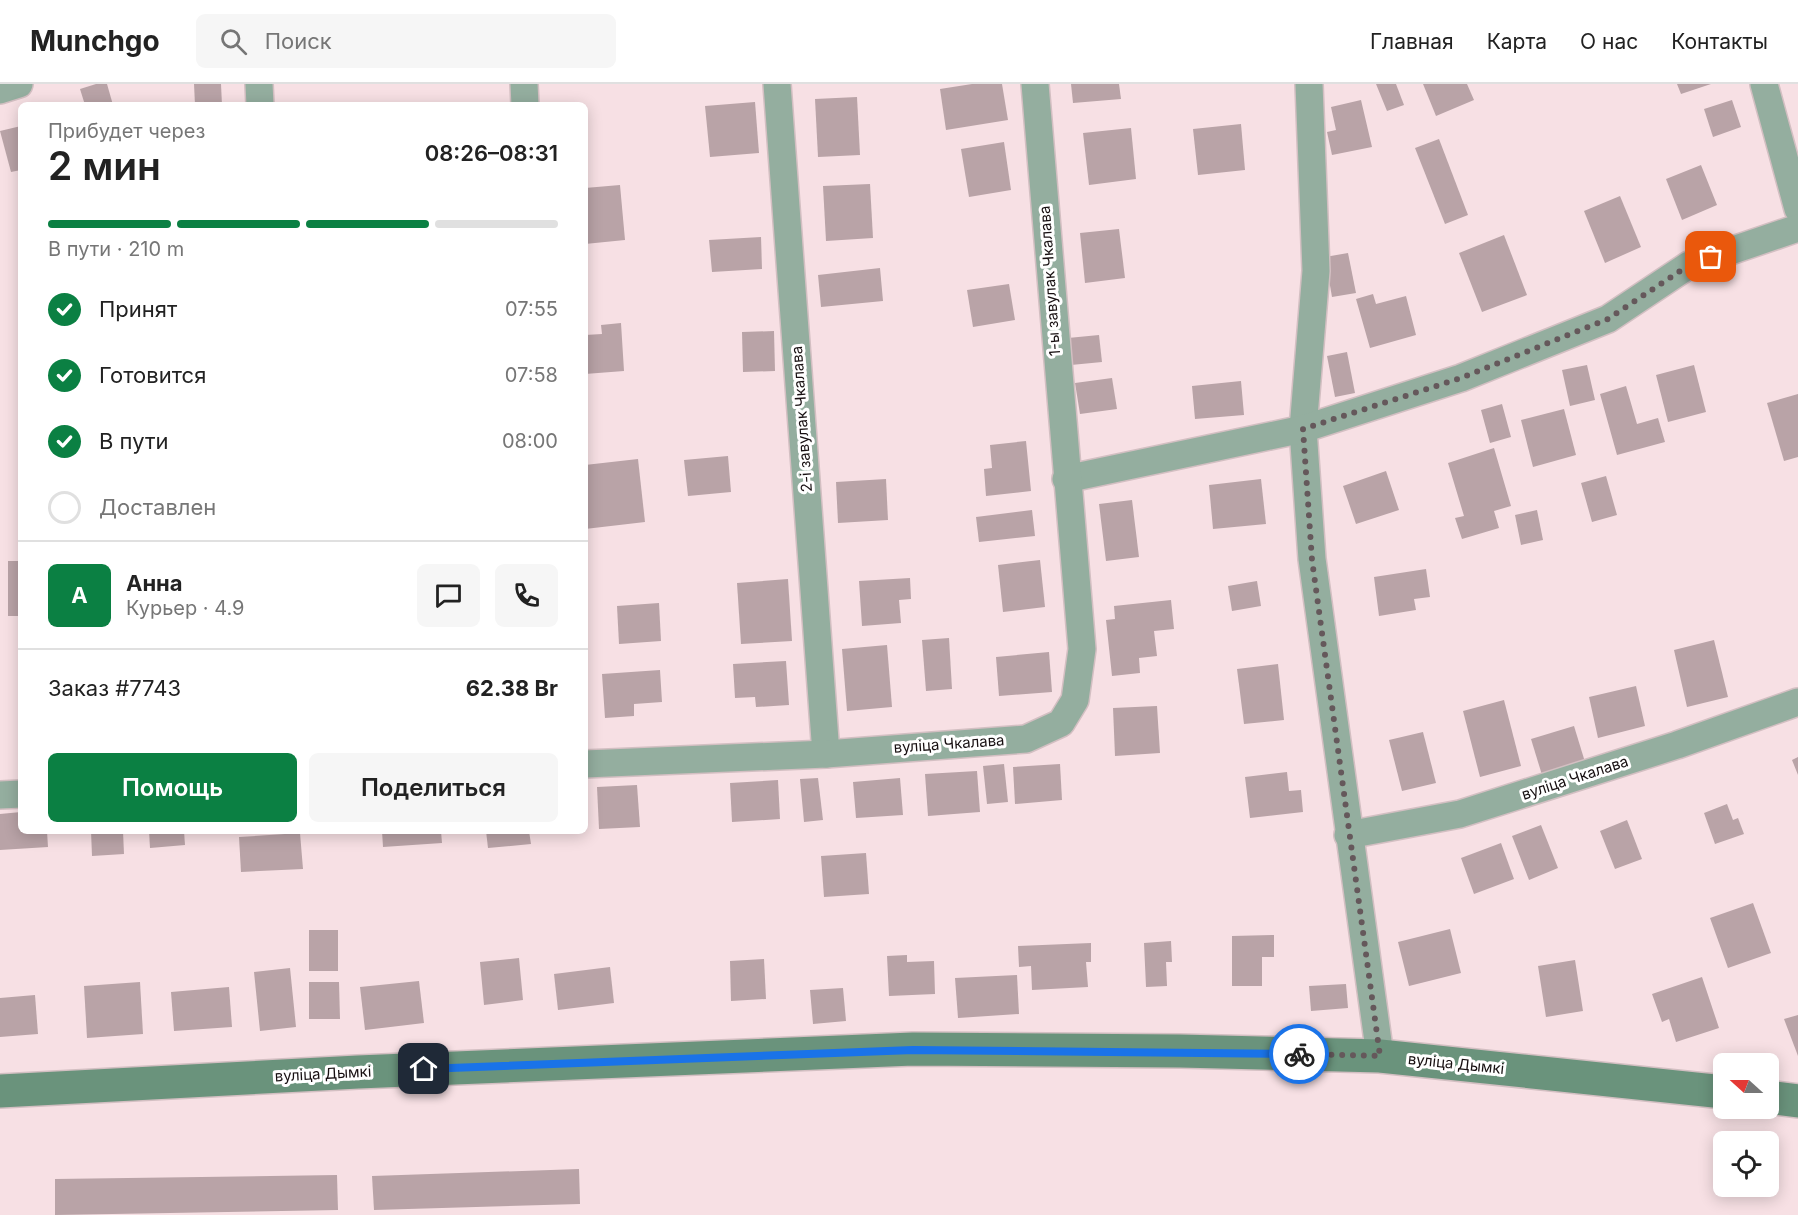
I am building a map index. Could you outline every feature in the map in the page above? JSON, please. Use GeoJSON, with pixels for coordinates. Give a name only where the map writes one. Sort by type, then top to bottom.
{"type":"FeatureCollection","features":[{"type":"Feature","properties":{"kind":"street"},"geometry":{"type":"LineString","coordinates":[[0,90],[19,84]]}},
{"type":"Feature","properties":{"kind":"street"},"geometry":{"type":"LineString","coordinates":[[259,84],[260,102]]}},
{"type":"Feature","properties":{"kind":"street"},"geometry":{"type":"LineString","coordinates":[[524,84],[525,102]]}},
{"type":"Feature","properties":{"kind":"street","name":"2-і завулак Чкалава"},"geometry":{"type":"LineString","coordinates":[[777,84],[826,754]]}},
{"type":"Feature","properties":{"kind":"street","name":"1-ы завулак Чкалава"},"geometry":{"type":"LineString","coordinates":[[1035,84],[1066,478]]}},
{"type":"Feature","properties":{"kind":"street"},"geometry":{"type":"LineString","coordinates":[[1309,84],[1316,271],[1303,429],[1312,560],[1380,1056]]}},
{"type":"Feature","properties":{"kind":"street"},"geometry":{"type":"LineString","coordinates":[[1764,84],[1798,209]]}},
{"type":"Feature","properties":{"kind":"street"},"geometry":{"type":"LineString","coordinates":[[1066,478],[1303,429],[1461,378],[1598,323],[1689,265],[1798,228]]}},
{"type":"Feature","properties":{"kind":"street","name":"вуліца Чкалава"},"geometry":{"type":"LineString","coordinates":[[588,764],[826,754],[1026,739],[1061,723],[1075,700],[1082,649],[1066,478]]}},
{"type":"Feature","properties":{"kind":"street","name":"вуліца Чкалава"},"geometry":{"type":"LineString","coordinates":[[1348,835],[1460,814],[1677,745],[1798,702]]}},
{"type":"Feature","properties":{"kind":"street"},"geometry":{"type":"LineString","coordinates":[[0,795],[18,794]]}},
{"type":"Feature","properties":{"kind":"street","name":"вуліца Дымкі"},"geometry":{"type":"LineString","coordinates":[[0,1091],[334,1073],[913,1050],[1180,1051],[1380,1056],[1713,1091]]}},
{"type":"Feature","properties":{"kind":"street"},"geometry":{"type":"LineString","coordinates":[[1779,1098],[1798,1101]]}},
{"type":"Feature","properties":{"kind":"building"},"geometry":{"type":"Polygon","coordinates":[[[96,84],[107,84],[112,102],[84,102],[80,89],[96,84]]]}},
{"type":"Feature","properties":{"kind":"building"},"geometry":{"type":"Polygon","coordinates":[[[194,84],[221,84],[222,102],[195,102],[194,84]]]}},
{"type":"Feature","properties":{"kind":"building"},"geometry":{"type":"Polygon","coordinates":[[[972,84],[1002,84],[1008,120],[946,130],[940,89],[972,84]]]}},
{"type":"Feature","properties":{"kind":"building"},"geometry":{"type":"Polygon","coordinates":[[[1071,84],[1119,84],[1121,99],[1073,103],[1071,84]]]}},
{"type":"Feature","properties":{"kind":"building"},"geometry":{"type":"Polygon","coordinates":[[[1376,84],[1396,84],[1404,105],[1387,111],[1376,84]]]}},
{"type":"Feature","properties":{"kind":"building"},"geometry":{"type":"Polygon","coordinates":[[[1423,84],[1467,84],[1474,100],[1436,116],[1423,84]]]}},
{"type":"Feature","properties":{"kind":"building"},"geometry":{"type":"Polygon","coordinates":[[[1677,84],[1711,84],[1681,94],[1677,84]]]}},
{"type":"Feature","properties":{"kind":"building"},"geometry":{"type":"Polygon","coordinates":[[[857,97],[860,155],[818,157],[815,99],[857,97]]]}},
{"type":"Feature","properties":{"kind":"building"},"geometry":{"type":"Polygon","coordinates":[[[1361,100],[1372,147],[1332,155],[1327,132],[1336,130],[1331,107],[1361,100]]]}},
{"type":"Feature","properties":{"kind":"building"},"geometry":{"type":"Polygon","coordinates":[[[1732,100],[1741,127],[1713,137],[1704,109],[1732,100]]]}},
{"type":"Feature","properties":{"kind":"building"},"geometry":{"type":"Polygon","coordinates":[[[755,102],[759,153],[710,157],[705,106],[755,102]]]}},
{"type":"Feature","properties":{"kind":"building"},"geometry":{"type":"Polygon","coordinates":[[[1241,124],[1245,170],[1198,175],[1193,129],[1241,124]]]}},
{"type":"Feature","properties":{"kind":"building"},"geometry":{"type":"Polygon","coordinates":[[[18,127],[18,171],[11,172],[0,131],[18,127]]]}},
{"type":"Feature","properties":{"kind":"building"},"geometry":{"type":"Polygon","coordinates":[[[1131,128],[1136,179],[1089,185],[1083,133],[1131,128]]]}},
{"type":"Feature","properties":{"kind":"building"},"geometry":{"type":"Polygon","coordinates":[[[1439,139],[1468,215],[1445,224],[1415,148],[1439,139]]]}},
{"type":"Feature","properties":{"kind":"building"},"geometry":{"type":"Polygon","coordinates":[[[1004,142],[1011,190],[969,197],[961,149],[1004,142]]]}},
{"type":"Feature","properties":{"kind":"building"},"geometry":{"type":"Polygon","coordinates":[[[1701,165],[1717,205],[1682,220],[1666,179],[1701,165]]]}},
{"type":"Feature","properties":{"kind":"building"},"geometry":{"type":"Polygon","coordinates":[[[870,184],[873,238],[826,241],[823,186],[870,184]]]}},
{"type":"Feature","properties":{"kind":"building"},"geometry":{"type":"Polygon","coordinates":[[[620,185],[625,240],[588,244],[588,188],[620,185]]]}},
{"type":"Feature","properties":{"kind":"building"},"geometry":{"type":"Polygon","coordinates":[[[1620,196],[1641,247],[1605,263],[1584,211],[1620,196]]]}},
{"type":"Feature","properties":{"kind":"building"},"geometry":{"type":"Polygon","coordinates":[[[1119,229],[1125,278],[1085,283],[1080,233],[1119,229]]]}},
{"type":"Feature","properties":{"kind":"building"},"geometry":{"type":"Polygon","coordinates":[[[1504,235],[1527,295],[1482,312],[1459,253],[1504,235]]]}},
{"type":"Feature","properties":{"kind":"building"},"geometry":{"type":"Polygon","coordinates":[[[761,237],[762,269],[712,272],[709,240],[761,237]]]}},
{"type":"Feature","properties":{"kind":"building"},"geometry":{"type":"Polygon","coordinates":[[[1348,253],[1356,293],[1332,297],[1325,257],[1348,253]]]}},
{"type":"Feature","properties":{"kind":"building"},"geometry":{"type":"Polygon","coordinates":[[[880,268],[883,301],[821,307],[818,275],[880,268]]]}},
{"type":"Feature","properties":{"kind":"building"},"geometry":{"type":"Polygon","coordinates":[[[1009,284],[1015,320],[973,327],[967,290],[1009,284]]]}},
{"type":"Feature","properties":{"kind":"building"},"geometry":{"type":"Polygon","coordinates":[[[1373,294],[1376,304],[1406,296],[1416,335],[1370,348],[1356,299],[1373,294]]]}},
{"type":"Feature","properties":{"kind":"building"},"geometry":{"type":"Polygon","coordinates":[[[621,323],[624,371],[588,374],[588,335],[602,334],[601,325],[621,323]]]}},
{"type":"Feature","properties":{"kind":"building"},"geometry":{"type":"Polygon","coordinates":[[[774,331],[775,371],[743,372],[742,332],[774,331]]]}},
{"type":"Feature","properties":{"kind":"building"},"geometry":{"type":"Polygon","coordinates":[[[1099,335],[1102,362],[1071,365],[1068,338],[1099,335]]]}},
{"type":"Feature","properties":{"kind":"building"},"geometry":{"type":"Polygon","coordinates":[[[1347,352],[1355,393],[1335,397],[1327,356],[1347,352]]]}},
{"type":"Feature","properties":{"kind":"building"},"geometry":{"type":"Polygon","coordinates":[[[1587,365],[1595,400],[1570,406],[1562,370],[1587,365]]]}},
{"type":"Feature","properties":{"kind":"building"},"geometry":{"type":"Polygon","coordinates":[[[1694,365],[1706,412],[1668,422],[1656,375],[1694,365]]]}},
{"type":"Feature","properties":{"kind":"building"},"geometry":{"type":"Polygon","coordinates":[[[1112,378],[1117,409],[1080,414],[1075,383],[1112,378]]]}},
{"type":"Feature","properties":{"kind":"building"},"geometry":{"type":"Polygon","coordinates":[[[1241,381],[1244,415],[1195,419],[1192,386],[1241,381]]]}},
{"type":"Feature","properties":{"kind":"building"},"geometry":{"type":"Polygon","coordinates":[[[1626,386],[1637,424],[1658,418],[1665,442],[1617,455],[1600,394],[1626,386]]]}},
{"type":"Feature","properties":{"kind":"building"},"geometry":{"type":"Polygon","coordinates":[[[1798,394],[1798,457],[1784,461],[1767,403],[1798,394]]]}},
{"type":"Feature","properties":{"kind":"building"},"geometry":{"type":"Polygon","coordinates":[[[1502,404],[1511,437],[1490,443],[1481,410],[1502,404]]]}},
{"type":"Feature","properties":{"kind":"building"},"geometry":{"type":"Polygon","coordinates":[[[1564,409],[1576,455],[1533,467],[1521,420],[1564,409]]]}},
{"type":"Feature","properties":{"kind":"building"},"geometry":{"type":"Polygon","coordinates":[[[1026,441],[1031,491],[986,496],[984,469],[992,468],[990,445],[1026,441]]]}},
{"type":"Feature","properties":{"kind":"building"},"geometry":{"type":"Polygon","coordinates":[[[1494,448],[1511,506],[1494,511],[1499,528],[1462,539],[1455,518],[1464,516],[1448,463],[1494,448]]]}},
{"type":"Feature","properties":{"kind":"building"},"geometry":{"type":"Polygon","coordinates":[[[728,456],[731,492],[688,496],[684,460],[728,456]]]}},
{"type":"Feature","properties":{"kind":"building"},"geometry":{"type":"Polygon","coordinates":[[[638,459],[645,522],[588,529],[588,465],[638,459]]]}},
{"type":"Feature","properties":{"kind":"building"},"geometry":{"type":"Polygon","coordinates":[[[1386,471],[1399,510],[1356,524],[1343,486],[1386,471]]]}},
{"type":"Feature","properties":{"kind":"building"},"geometry":{"type":"Polygon","coordinates":[[[1606,476],[1617,515],[1592,522],[1581,483],[1606,476]]]}},
{"type":"Feature","properties":{"kind":"building"},"geometry":{"type":"Polygon","coordinates":[[[886,479],[888,520],[838,523],[836,482],[886,479]]]}},
{"type":"Feature","properties":{"kind":"building"},"geometry":{"type":"Polygon","coordinates":[[[1261,479],[1266,524],[1213,529],[1209,485],[1261,479]]]}},
{"type":"Feature","properties":{"kind":"building"},"geometry":{"type":"Polygon","coordinates":[[[1132,500],[1139,557],[1106,561],[1099,504],[1132,500]]]}},
{"type":"Feature","properties":{"kind":"building"},"geometry":{"type":"Polygon","coordinates":[[[1032,510],[1035,536],[979,542],[976,517],[1032,510]]]}},
{"type":"Feature","properties":{"kind":"building"},"geometry":{"type":"Polygon","coordinates":[[[1537,510],[1543,540],[1521,545],[1515,515],[1537,510]]]}},
{"type":"Feature","properties":{"kind":"building"},"geometry":{"type":"Polygon","coordinates":[[[1040,560],[1045,607],[1003,612],[998,565],[1040,560]]]}},
{"type":"Feature","properties":{"kind":"building"},"geometry":{"type":"Polygon","coordinates":[[[8,561],[18,561],[18,616],[8,616],[8,561]]]}},
{"type":"Feature","properties":{"kind":"building"},"geometry":{"type":"Polygon","coordinates":[[[1426,569],[1430,597],[1414,599],[1416,610],[1379,616],[1374,577],[1426,569]]]}},
{"type":"Feature","properties":{"kind":"building"},"geometry":{"type":"Polygon","coordinates":[[[910,578],[911,599],[899,600],[901,623],[862,626],[859,581],[910,578]]]}},
{"type":"Feature","properties":{"kind":"building"},"geometry":{"type":"Polygon","coordinates":[[[788,579],[792,641],[741,644],[737,583],[788,579]]]}},
{"type":"Feature","properties":{"kind":"building"},"geometry":{"type":"Polygon","coordinates":[[[1257,581],[1261,606],[1232,611],[1228,586],[1257,581]]]}},
{"type":"Feature","properties":{"kind":"building"},"geometry":{"type":"Polygon","coordinates":[[[1171,600],[1174,629],[1154,631],[1157,656],[1139,658],[1140,673],[1112,676],[1106,620],[1115,619],[1114,606],[1171,600]]]}},
{"type":"Feature","properties":{"kind":"building"},"geometry":{"type":"Polygon","coordinates":[[[659,603],[661,641],[619,644],[617,606],[659,603]]]}},
{"type":"Feature","properties":{"kind":"building"},"geometry":{"type":"Polygon","coordinates":[[[949,638],[952,689],[926,691],[922,640],[949,638]]]}},
{"type":"Feature","properties":{"kind":"building"},"geometry":{"type":"Polygon","coordinates":[[[1714,640],[1728,697],[1687,707],[1674,650],[1714,640]]]}},
{"type":"Feature","properties":{"kind":"building"},"geometry":{"type":"Polygon","coordinates":[[[887,645],[892,707],[847,711],[842,649],[887,645]]]}},
{"type":"Feature","properties":{"kind":"building"},"geometry":{"type":"Polygon","coordinates":[[[1049,652],[1052,692],[999,696],[996,657],[1049,652]]]}},
{"type":"Feature","properties":{"kind":"building"},"geometry":{"type":"Polygon","coordinates":[[[786,661],[789,705],[756,707],[755,697],[735,698],[733,664],[786,661]]]}},
{"type":"Feature","properties":{"kind":"building"},"geometry":{"type":"Polygon","coordinates":[[[1278,664],[1284,720],[1244,724],[1237,669],[1278,664]]]}},
{"type":"Feature","properties":{"kind":"building"},"geometry":{"type":"Polygon","coordinates":[[[660,670],[662,702],[634,704],[634,716],[605,718],[602,674],[660,670]]]}},
{"type":"Feature","properties":{"kind":"building"},"geometry":{"type":"Polygon","coordinates":[[[1636,686],[1645,726],[1598,738],[1589,697],[1636,686]]]}},
{"type":"Feature","properties":{"kind":"building"},"geometry":{"type":"Polygon","coordinates":[[[1504,700],[1521,766],[1480,777],[1463,711],[1504,700]]]}},
{"type":"Feature","properties":{"kind":"building"},"geometry":{"type":"Polygon","coordinates":[[[1157,706],[1160,753],[1115,756],[1113,708],[1157,706]]]}},
{"type":"Feature","properties":{"kind":"building"},"geometry":{"type":"Polygon","coordinates":[[[1574,726],[1585,762],[1542,775],[1531,739],[1574,726]]]}},
{"type":"Feature","properties":{"kind":"building"},"geometry":{"type":"Polygon","coordinates":[[[1423,732],[1436,783],[1402,791],[1389,740],[1423,732]]]}},
{"type":"Feature","properties":{"kind":"building"},"geometry":{"type":"Polygon","coordinates":[[[1798,757],[1798,775],[1792,760],[1798,757]]]}},
{"type":"Feature","properties":{"kind":"building"},"geometry":{"type":"Polygon","coordinates":[[[1004,764],[1008,802],[987,804],[983,766],[1004,764]]]}},
{"type":"Feature","properties":{"kind":"building"},"geometry":{"type":"Polygon","coordinates":[[[1060,764],[1062,800],[1015,804],[1013,767],[1060,764]]]}},
{"type":"Feature","properties":{"kind":"building"},"geometry":{"type":"Polygon","coordinates":[[[977,771],[980,812],[928,816],[925,774],[977,771]]]}},
{"type":"Feature","properties":{"kind":"building"},"geometry":{"type":"Polygon","coordinates":[[[1287,772],[1289,791],[1301,790],[1303,812],[1250,818],[1245,777],[1287,772]]]}},
{"type":"Feature","properties":{"kind":"building"},"geometry":{"type":"Polygon","coordinates":[[[818,778],[823,820],[804,822],[800,779],[818,778]]]}},
{"type":"Feature","properties":{"kind":"building"},"geometry":{"type":"Polygon","coordinates":[[[900,778],[903,815],[856,818],[853,782],[900,778]]]}},
{"type":"Feature","properties":{"kind":"building"},"geometry":{"type":"Polygon","coordinates":[[[778,780],[780,819],[732,822],[730,783],[778,780]]]}},
{"type":"Feature","properties":{"kind":"building"},"geometry":{"type":"Polygon","coordinates":[[[637,785],[640,827],[599,829],[597,787],[637,785]]]}},
{"type":"Feature","properties":{"kind":"building"},"geometry":{"type":"Polygon","coordinates":[[[1727,804],[1733,820],[1738,818],[1744,834],[1715,844],[1704,813],[1727,804]]]}},
{"type":"Feature","properties":{"kind":"building"},"geometry":{"type":"Polygon","coordinates":[[[18,812],[18,834],[47,834],[48,847],[0,850],[0,814],[18,812]]]}},
{"type":"Feature","properties":{"kind":"building"},"geometry":{"type":"Polygon","coordinates":[[[1627,820],[1642,859],[1615,869],[1600,831],[1627,820]]]}},
{"type":"Feature","properties":{"kind":"building"},"geometry":{"type":"Polygon","coordinates":[[[1541,825],[1558,868],[1529,880],[1512,836],[1541,825]]]}},
{"type":"Feature","properties":{"kind":"building"},"geometry":{"type":"Polygon","coordinates":[[[91,834],[123,834],[124,854],[92,856],[91,834]]]}},
{"type":"Feature","properties":{"kind":"building"},"geometry":{"type":"Polygon","coordinates":[[[149,834],[184,834],[185,845],[150,848],[149,834]]]}},
{"type":"Feature","properties":{"kind":"building"},"geometry":{"type":"Polygon","coordinates":[[[300,834],[303,869],[241,872],[239,837],[300,834]]]}},
{"type":"Feature","properties":{"kind":"building"},"geometry":{"type":"Polygon","coordinates":[[[382,834],[441,834],[442,843],[383,847],[382,834]]]}},
{"type":"Feature","properties":{"kind":"building"},"geometry":{"type":"Polygon","coordinates":[[[486,834],[529,834],[531,844],[488,848],[486,834]]]}},
{"type":"Feature","properties":{"kind":"building"},"geometry":{"type":"Polygon","coordinates":[[[1501,843],[1514,879],[1474,894],[1461,858],[1501,843]]]}},
{"type":"Feature","properties":{"kind":"building"},"geometry":{"type":"Polygon","coordinates":[[[866,853],[869,894],[824,897],[821,856],[866,853]]]}},
{"type":"Feature","properties":{"kind":"building"},"geometry":{"type":"Polygon","coordinates":[[[1753,903],[1771,953],[1728,968],[1710,918],[1753,903]]]}},
{"type":"Feature","properties":{"kind":"building"},"geometry":{"type":"Polygon","coordinates":[[[1450,929],[1461,973],[1409,986],[1398,942],[1450,929]]]}},
{"type":"Feature","properties":{"kind":"building"},"geometry":{"type":"Polygon","coordinates":[[[309,930],[338,930],[338,971],[309,971],[309,930]]]}},
{"type":"Feature","properties":{"kind":"building"},"geometry":{"type":"Polygon","coordinates":[[[1274,935],[1274,957],[1262,957],[1262,986],[1232,986],[1232,936],[1274,935]]]}},
{"type":"Feature","properties":{"kind":"building"},"geometry":{"type":"Polygon","coordinates":[[[1171,941],[1172,962],[1166,962],[1167,986],[1146,987],[1144,943],[1171,941]]]}},
{"type":"Feature","properties":{"kind":"building"},"geometry":{"type":"Polygon","coordinates":[[[1091,943],[1091,962],[1086,962],[1088,987],[1032,990],[1031,966],[1019,967],[1018,946],[1091,943]]]}},
{"type":"Feature","properties":{"kind":"building"},"geometry":{"type":"Polygon","coordinates":[[[907,955],[907,962],[934,961],[935,994],[889,996],[887,956],[907,955]]]}},
{"type":"Feature","properties":{"kind":"building"},"geometry":{"type":"Polygon","coordinates":[[[519,958],[523,1000],[484,1005],[480,962],[519,958]]]}},
{"type":"Feature","properties":{"kind":"building"},"geometry":{"type":"Polygon","coordinates":[[[764,959],[766,999],[731,1001],[730,961],[764,959]]]}},
{"type":"Feature","properties":{"kind":"building"},"geometry":{"type":"Polygon","coordinates":[[[1575,960],[1583,1011],[1546,1017],[1538,966],[1575,960]]]}},
{"type":"Feature","properties":{"kind":"building"},"geometry":{"type":"Polygon","coordinates":[[[610,967],[614,1003],[558,1010],[554,974],[610,967]]]}},
{"type":"Feature","properties":{"kind":"building"},"geometry":{"type":"Polygon","coordinates":[[[290,968],[296,1027],[260,1031],[254,972],[290,968]]]}},
{"type":"Feature","properties":{"kind":"building"},"geometry":{"type":"Polygon","coordinates":[[[1017,975],[1019,1014],[958,1018],[955,978],[1017,975]]]}},
{"type":"Feature","properties":{"kind":"building"},"geometry":{"type":"Polygon","coordinates":[[[1702,977],[1719,1028],[1676,1042],[1669,1019],[1662,1022],[1652,994],[1702,977]]]}},
{"type":"Feature","properties":{"kind":"building"},"geometry":{"type":"Polygon","coordinates":[[[419,981],[424,1023],[365,1030],[360,987],[419,981]]]}},
{"type":"Feature","properties":{"kind":"building"},"geometry":{"type":"Polygon","coordinates":[[[140,982],[143,1034],[87,1038],[84,986],[140,982]]]}},
{"type":"Feature","properties":{"kind":"building"},"geometry":{"type":"Polygon","coordinates":[[[309,982],[339,982],[340,1019],[309,1019],[309,982]]]}},
{"type":"Feature","properties":{"kind":"building"},"geometry":{"type":"Polygon","coordinates":[[[1346,984],[1348,1008],[1311,1011],[1309,986],[1346,984]]]}},
{"type":"Feature","properties":{"kind":"building"},"geometry":{"type":"Polygon","coordinates":[[[229,987],[232,1027],[174,1031],[171,992],[229,987]]]}},
{"type":"Feature","properties":{"kind":"building"},"geometry":{"type":"Polygon","coordinates":[[[843,988],[846,1021],[813,1024],[810,990],[843,988]]]}},
{"type":"Feature","properties":{"kind":"building"},"geometry":{"type":"Polygon","coordinates":[[[35,995],[38,1034],[0,1037],[0,998],[35,995]]]}},
{"type":"Feature","properties":{"kind":"building"},"geometry":{"type":"Polygon","coordinates":[[[1798,1015],[1798,1056],[1784,1019],[1798,1015]]]}},
{"type":"Feature","properties":{"kind":"building"},"geometry":{"type":"Polygon","coordinates":[[[579,1169],[580,1204],[374,1210],[372,1176],[579,1169]]]}},
{"type":"Feature","properties":{"kind":"building"},"geometry":{"type":"Polygon","coordinates":[[[337,1175],[338,1210],[55,1215],[55,1179],[337,1175]]]}},
{"type":"Feature","properties":{"kind":"way so far"},"geometry":{"type":"LineString","coordinates":[[1299,1054],[1380,1056],[1312,560],[1303,429],[1461,378],[1608,319],[1689,265],[1711,257]]}},
{"type":"Feature","properties":{"kind":"route"},"geometry":{"type":"LineString","coordinates":[[424,1069],[913,1050],[1299,1054]]}}]}
